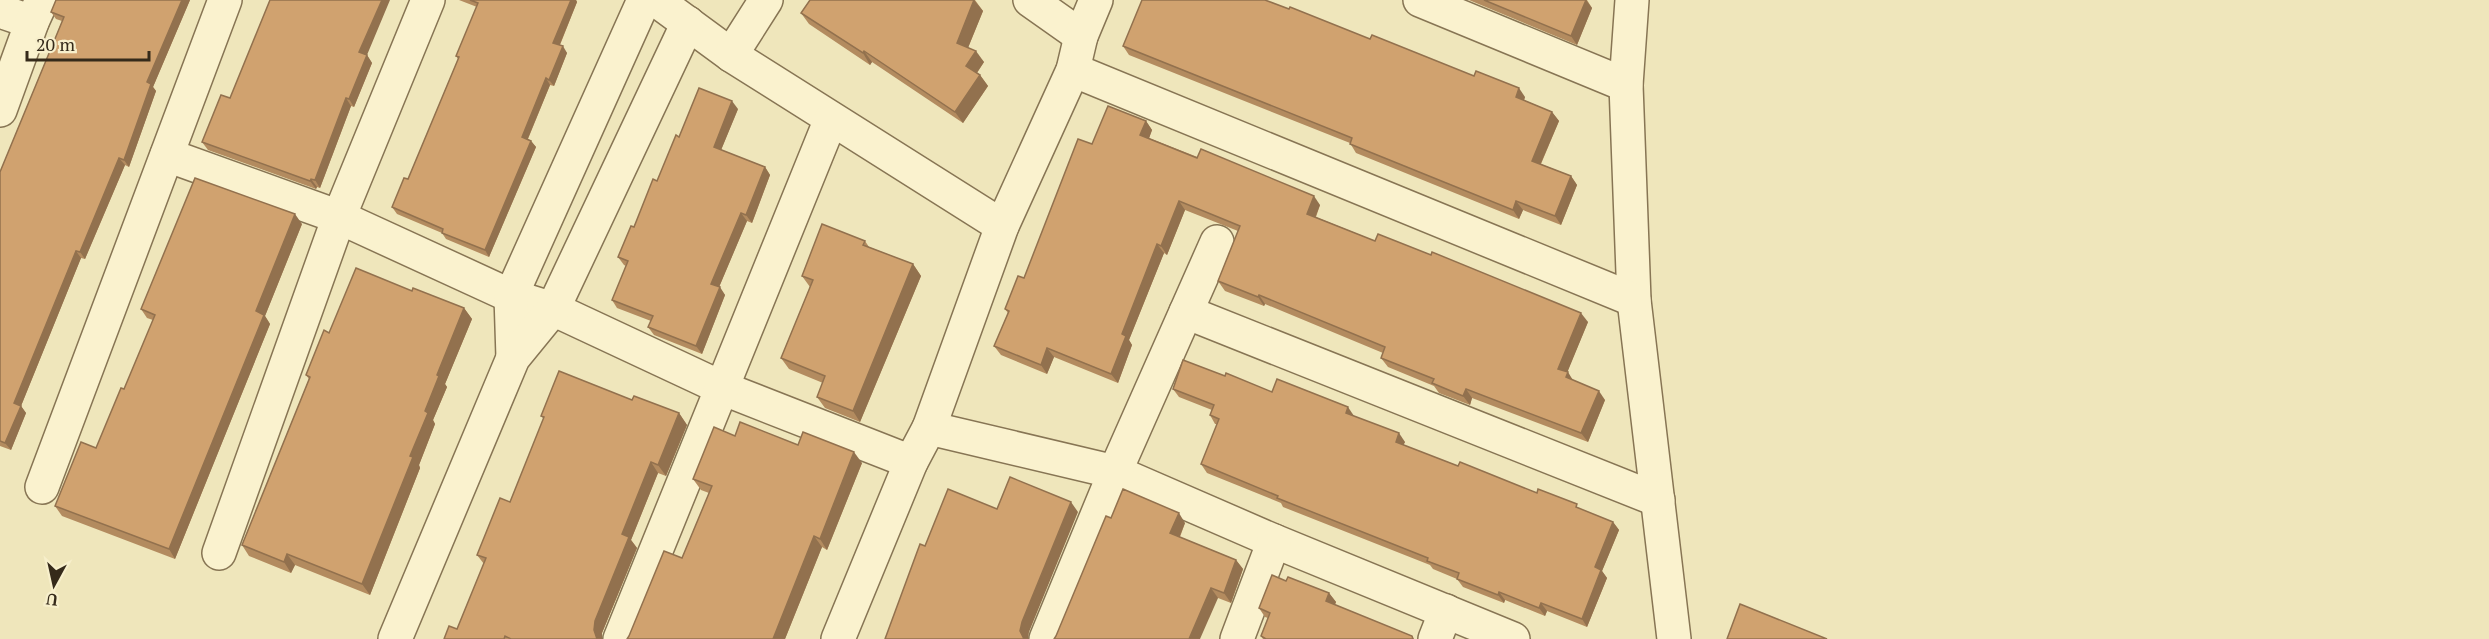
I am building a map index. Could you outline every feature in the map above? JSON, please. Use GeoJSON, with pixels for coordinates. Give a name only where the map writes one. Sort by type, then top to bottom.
{"type":"FeatureCollection","features":[{"type":"Feature","properties":{"kind":"street"},"geometry":{"type":"LineString","coordinates":[[42,487],[225,0]]}},
{"type":"Feature","properties":{"kind":"street"},"geometry":{"type":"LineString","coordinates":[[219,553],[339,218],[428,0]]}},
{"type":"Feature","properties":{"kind":"street"},"geometry":{"type":"LineString","coordinates":[[513,358],[511,296],[644,0]]}},
{"type":"Feature","properties":{"kind":"street"},"geometry":{"type":"LineString","coordinates":[[656,0],[730,55],[1002,226]]}},
{"type":"Feature","properties":{"kind":"street"},"geometry":{"type":"LineString","coordinates":[[730,55],[766,0]]}},
{"type":"Feature","properties":{"kind":"street"},"geometry":{"type":"LineString","coordinates":[[1030,0],[1081,36]]}},
{"type":"Feature","properties":{"kind":"street"},"geometry":{"type":"LineString","coordinates":[[838,639],[911,462],[929,428],[1002,226],[1073,70],[1081,36],[1095,0]]}},
{"type":"Feature","properties":{"kind":"street"},"geometry":{"type":"LineString","coordinates":[[1420,0],[1626,85]]}},
{"type":"Feature","properties":{"kind":"street"},"geometry":{"type":"LineString","coordinates":[[1632,0],[1626,85],[1634,300],[1674,639]]}},
{"type":"Feature","properties":{"kind":"street"},"geometry":{"type":"LineString","coordinates":[[0,10],[37,11],[0,110]]}},
{"type":"Feature","properties":{"kind":"street"},"geometry":{"type":"LineString","coordinates":[[396,639],[513,358],[553,309],[688,23]]}},
{"type":"Feature","properties":{"kind":"street"},"geometry":{"type":"LineString","coordinates":[[1073,70],[1634,300]]}},
{"type":"Feature","properties":{"kind":"street"},"geometry":{"type":"LineString","coordinates":[[620,639],[831,119]]}},
{"type":"Feature","properties":{"kind":"street"},"geometry":{"type":"LineString","coordinates":[[167,155],[339,218],[511,296],[553,309],[722,388],[911,462]]}},
{"type":"Feature","properties":{"kind":"street"},"geometry":{"type":"LineString","coordinates":[[1046,639],[1115,472],[1217,242]]}},
{"type":"Feature","properties":{"kind":"street"},"geometry":{"type":"LineString","coordinates":[[1186,312],[1658,500]]}},
{"type":"Feature","properties":{"kind":"street"},"geometry":{"type":"LineString","coordinates":[[929,428],[1115,472],[1274,541],[1441,625],[1514,639]]}},
{"type":"Feature","properties":{"kind":"street"},"geometry":{"type":"LineString","coordinates":[[1237,639],[1274,541]]}},
{"type":"Feature","properties":{"kind":"building"},"geometry":{"type":"Polygon","coordinates":[[[56,0],[182,0],[147,82],[151,84],[124,160],[119,158],[80,252],[76,251],[14,403],[21,406],[5,443],[0,441],[0,172],[64,17],[51,12],[56,0]]]}},
{"type":"Feature","properties":{"kind":"building"},"geometry":{"type":"Polygon","coordinates":[[[270,0],[382,0],[359,52],[367,55],[349,99],[346,98],[315,180],[310,181],[202,142],[221,95],[230,98],[270,0]]]}},
{"type":"Feature","properties":{"kind":"building"},"geometry":{"type":"Polygon","coordinates":[[[470,0],[571,0],[553,43],[563,46],[549,80],[546,78],[522,137],[531,141],[485,250],[442,233],[443,229],[392,207],[404,178],[408,179],[459,57],[456,56],[478,3],[470,0]]]}},
{"type":"Feature","properties":{"kind":"building"},"geometry":{"type":"Polygon","coordinates":[[[810,0],[974,0],[957,43],[976,51],[966,66],[980,75],[955,112],[864,51],[863,53],[801,13],[810,0]]]}},
{"type":"Feature","properties":{"kind":"building"},"geometry":{"type":"Polygon","coordinates":[[[1142,0],[1265,0],[1289,9],[1290,7],[1370,39],[1372,35],[1474,76],[1476,71],[1519,88],[1516,97],[1552,112],[1532,161],[1571,176],[1555,216],[1516,201],[1513,210],[1350,144],[1352,138],[1123,46],[1142,0]]]}},
{"type":"Feature","properties":{"kind":"building"},"geometry":{"type":"Polygon","coordinates":[[[1484,0],[1586,0],[1571,36],[1484,0]]]}},
{"type":"Feature","properties":{"kind":"building"},"geometry":{"type":"Polygon","coordinates":[[[699,88],[732,101],[714,147],[765,167],[746,215],[741,213],[711,284],[720,287],[696,346],[648,327],[653,316],[612,300],[628,261],[618,257],[631,226],[634,227],[653,179],[657,181],[676,135],[679,137],[699,88]]]}},
{"type":"Feature","properties":{"kind":"building"},"geometry":{"type":"Polygon","coordinates":[[[1108,106],[1146,121],[1140,135],[1197,158],[1201,149],[1314,196],[1307,214],[1375,241],[1378,234],[1431,255],[1432,252],[1581,313],[1558,369],[1568,372],[1566,377],[1599,391],[1581,433],[1466,389],[1463,396],[1432,383],[1434,379],[1381,358],[1385,347],[1259,295],[1258,297],[1218,281],[1240,226],[1179,201],[1161,246],[1157,244],[1122,334],[1126,336],[1111,374],[1047,348],[1041,365],[994,346],[1009,311],[1005,309],[1018,276],[1024,278],[1078,139],[1092,144],[1108,106]]]}},
{"type":"Feature","properties":{"kind":"building"},"geometry":{"type":"Polygon","coordinates":[[[195,178],[295,214],[256,311],[264,315],[169,549],[55,506],[81,442],[96,448],[121,388],[124,389],[155,315],[141,309],[195,178]]]}},
{"type":"Feature","properties":{"kind":"building"},"geometry":{"type":"Polygon","coordinates":[[[822,224],[865,241],[863,245],[913,264],[853,411],[817,397],[825,376],[781,358],[813,280],[802,276],[822,224]]]}},
{"type":"Feature","properties":{"kind":"building"},"geometry":{"type":"Polygon","coordinates":[[[356,268],[412,291],[413,288],[464,308],[437,375],[439,376],[425,411],[428,413],[410,456],[413,457],[362,584],[287,554],[284,562],[242,545],[310,377],[306,375],[324,330],[329,333],[356,268]]]}},
{"type":"Feature","properties":{"kind":"building"},"geometry":{"type":"Polygon","coordinates":[[[1183,360],[1225,376],[1226,373],[1272,392],[1277,379],[1348,407],[1346,413],[1399,433],[1396,442],[1458,466],[1460,462],[1537,493],[1538,489],[1577,504],[1576,507],[1613,522],[1595,567],[1601,570],[1582,619],[1541,603],[1539,608],[1499,592],[1498,595],[1457,579],[1459,573],[1427,561],[1428,558],[1277,498],[1278,496],[1201,464],[1219,419],[1210,415],[1214,405],[1173,389],[1183,360]]]}},
{"type":"Feature","properties":{"kind":"building"},"geometry":{"type":"Polygon","coordinates":[[[559,371],[632,400],[634,396],[679,413],[658,465],[651,462],[622,534],[629,537],[595,621],[594,630],[597,639],[511,639],[505,636],[504,639],[444,639],[449,626],[457,629],[486,558],[477,555],[500,498],[510,502],[544,417],[541,416],[559,371]]]}},
{"type":"Feature","properties":{"kind":"building"},"geometry":{"type":"Polygon","coordinates":[[[740,422],[798,445],[803,432],[854,452],[820,539],[814,536],[773,639],[627,639],[664,551],[682,558],[712,486],[693,479],[714,427],[735,436],[740,422]]]}},
{"type":"Feature","properties":{"kind":"building"},"geometry":{"type":"Polygon","coordinates":[[[1010,477],[1071,502],[1022,622],[1020,631],[1024,639],[885,639],[920,544],[925,546],[948,489],[997,509],[1010,477]]]}},
{"type":"Feature","properties":{"kind":"building"},"geometry":{"type":"Polygon","coordinates":[[[1123,489],[1179,513],[1170,533],[1236,560],[1224,593],[1211,588],[1189,639],[1054,639],[1106,516],[1111,518],[1123,489]]]}},
{"type":"Feature","properties":{"kind":"building"},"geometry":{"type":"Polygon","coordinates":[[[1272,575],[1286,581],[1288,577],[1329,593],[1326,601],[1412,636],[1413,639],[1266,639],[1261,636],[1270,613],[1259,608],[1272,575]]]}},
{"type":"Feature","properties":{"kind":"building"},"geometry":{"type":"Polygon","coordinates":[[[1740,604],[1827,639],[1727,639],[1740,604]]]}}]}
